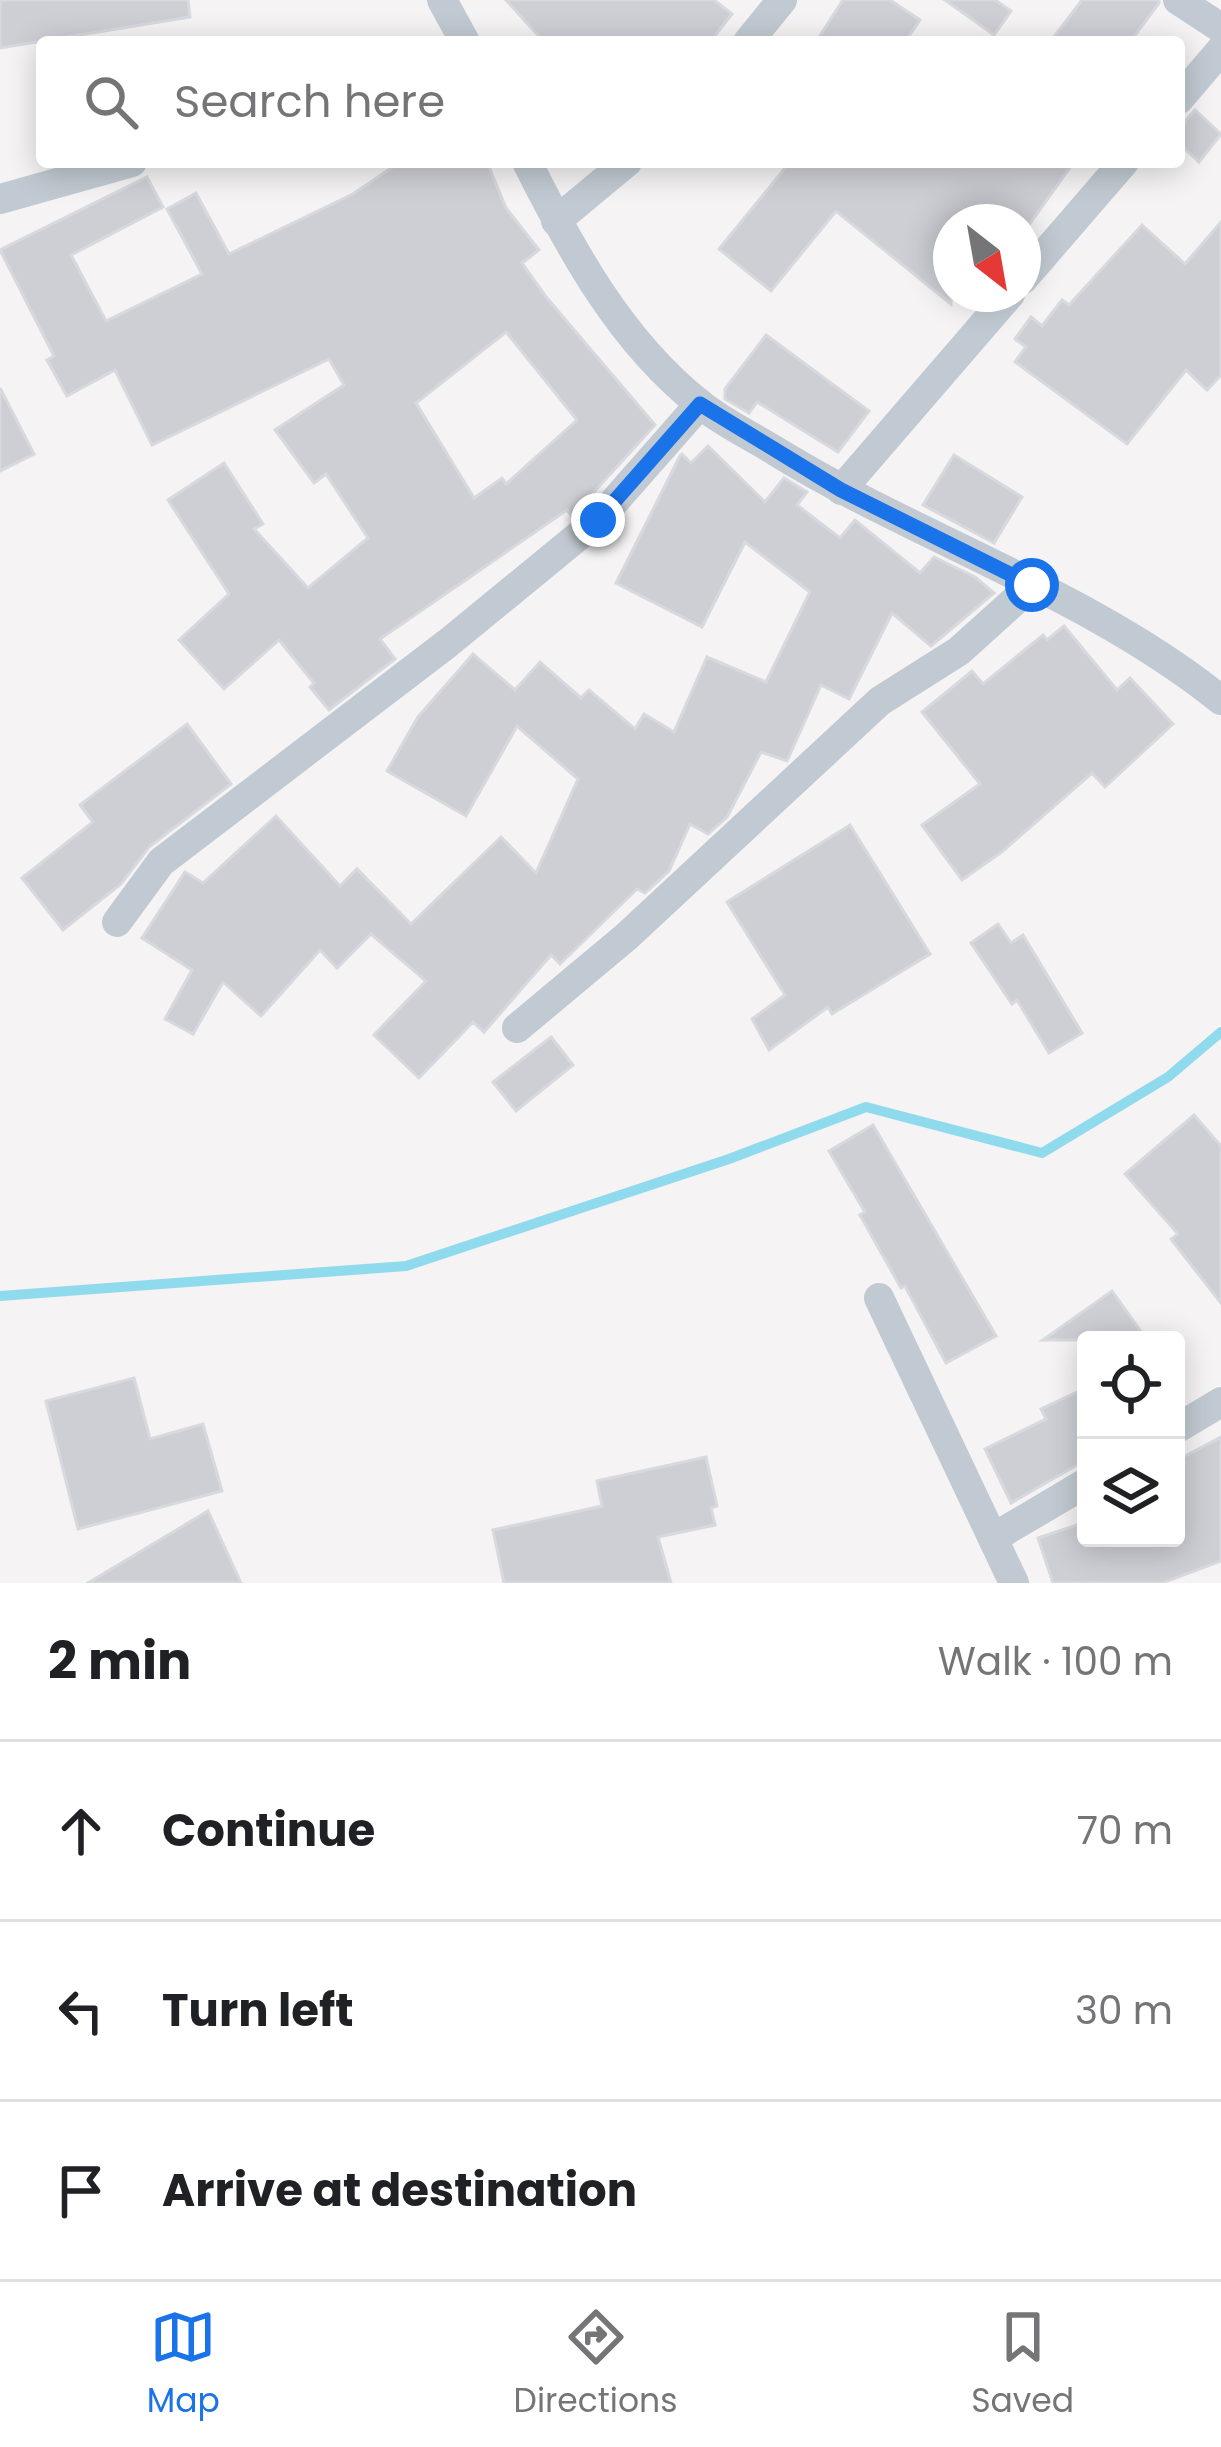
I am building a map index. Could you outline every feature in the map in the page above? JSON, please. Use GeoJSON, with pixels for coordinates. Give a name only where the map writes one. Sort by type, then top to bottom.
{"type":"FeatureCollection","features":[{"type":"Feature","properties":{"kind":"street"},"geometry":{"type":"LineString","coordinates":[[442,0],[462,36]]}},
{"type":"Feature","properties":{"kind":"street"},"geometry":{"type":"LineString","coordinates":[[753,36],[782,0]]}},
{"type":"Feature","properties":{"kind":"street"},"geometry":{"type":"LineString","coordinates":[[1178,0],[1221,28]]}},
{"type":"Feature","properties":{"kind":"street"},"geometry":{"type":"LineString","coordinates":[[1185,92],[1221,50]]}},
{"type":"Feature","properties":{"kind":"street"},"geometry":{"type":"LineString","coordinates":[[0,199],[110,168]]}},
{"type":"Feature","properties":{"kind":"street"},"geometry":{"type":"LineString","coordinates":[[530,168],[608,308],[700,404],[841,490],[1120,632],[1221,700]]}},
{"type":"Feature","properties":{"kind":"street"},"geometry":{"type":"LineString","coordinates":[[556,221],[620,168]]}},
{"type":"Feature","properties":{"kind":"street"},"geometry":{"type":"LineString","coordinates":[[1041,258],[1119,168]]}},
{"type":"Feature","properties":{"kind":"street"},"geometry":{"type":"LineString","coordinates":[[841,490],[994,312]]}},
{"type":"Feature","properties":{"kind":"street"},"geometry":{"type":"LineString","coordinates":[[117,922],[161,862],[448,643],[598,520],[700,404]]}},
{"type":"Feature","properties":{"kind":"street"},"geometry":{"type":"LineString","coordinates":[[517,1028],[626,937],[880,701],[958,651],[1032,585]]}},
{"type":"Feature","properties":{"kind":"street"},"geometry":{"type":"LineString","coordinates":[[879,1298],[1014,1583]]}},
{"type":"Feature","properties":{"kind":"street"},"geometry":{"type":"LineString","coordinates":[[1185,1424],[1221,1402]]}},
{"type":"Feature","properties":{"kind":"street"},"geometry":{"type":"LineString","coordinates":[[993,1538],[1077,1488]]}},
{"type":"Feature","properties":{"kind":"building"},"geometry":{"type":"Polygon","coordinates":[[[0,0],[188,0],[190,17],[74,36],[36,36],[36,42],[0,48],[0,0]]]}},
{"type":"Feature","properties":{"kind":"building"},"geometry":{"type":"Polygon","coordinates":[[[506,0],[714,0],[732,14],[715,36],[539,36],[506,0]]]}},
{"type":"Feature","properties":{"kind":"building"},"geometry":{"type":"Polygon","coordinates":[[[843,0],[890,0],[920,20],[909,36],[820,36],[843,0]]]}},
{"type":"Feature","properties":{"kind":"building"},"geometry":{"type":"Polygon","coordinates":[[[945,0],[995,0],[1011,11],[994,35],[945,0]]]}},
{"type":"Feature","properties":{"kind":"building"},"geometry":{"type":"Polygon","coordinates":[[[1082,0],[1159,0],[1134,36],[1055,36],[1082,0]]]}},
{"type":"Feature","properties":{"kind":"building"},"geometry":{"type":"Polygon","coordinates":[[[1195,110],[1221,134],[1199,162],[1185,149],[1185,121],[1195,110]]]}},
{"type":"Feature","properties":{"kind":"building"},"geometry":{"type":"Polygon","coordinates":[[[391,168],[489,168],[506,208],[539,250],[522,263],[655,425],[572,516],[567,510],[380,639],[395,659],[329,710],[279,640],[224,689],[179,640],[229,594],[168,500],[224,463],[263,524],[254,529],[308,588],[368,538],[326,474],[314,483],[275,430],[344,385],[329,359],[152,445],[115,370],[67,396],[47,360],[54,356],[0,250],[147,177],[163,207],[71,255],[106,321],[202,274],[167,209],[196,193],[229,254],[353,194],[391,168]],[[506,332],[416,403],[474,498],[502,478],[506,484],[577,420],[506,332]]]}},
{"type":"Feature","properties":{"kind":"building"},"geometry":{"type":"Polygon","coordinates":[[[785,168],[1070,168],[1041,208],[1041,204],[933,204],[933,289],[836,211],[771,291],[719,249],[785,168]]]}},
{"type":"Feature","properties":{"kind":"building"},"geometry":{"type":"Polygon","coordinates":[[[1221,222],[1221,375],[1207,390],[1186,370],[1127,444],[1015,362],[1026,347],[1015,339],[1031,317],[1042,326],[1062,300],[1069,305],[1142,225],[1185,264],[1221,222]]]}},
{"type":"Feature","properties":{"kind":"building"},"geometry":{"type":"Polygon","coordinates":[[[766,335],[869,411],[838,452],[757,402],[749,413],[725,399],[725,389],[766,335]]]}},
{"type":"Feature","properties":{"kind":"building"},"geometry":{"type":"Polygon","coordinates":[[[0,388],[34,454],[0,471],[0,388]]]}},
{"type":"Feature","properties":{"kind":"building"},"geometry":{"type":"Polygon","coordinates":[[[708,446],[765,502],[784,478],[807,492],[797,505],[840,538],[855,520],[920,573],[934,557],[975,577],[994,593],[931,646],[892,613],[849,699],[821,685],[787,761],[761,752],[727,817],[708,834],[690,824],[669,871],[645,893],[637,889],[560,964],[551,955],[484,1032],[473,1022],[419,1078],[374,1035],[426,981],[371,934],[337,968],[320,950],[261,1016],[223,982],[193,1034],[165,1019],[192,970],[142,938],[185,872],[203,883],[276,816],[340,886],[357,869],[411,924],[501,837],[536,873],[578,779],[517,726],[466,816],[387,771],[418,717],[473,654],[515,690],[540,662],[581,698],[589,690],[635,729],[644,714],[674,732],[707,657],[766,682],[810,592],[745,542],[702,627],[616,583],[680,456],[691,463],[708,446]]]}},
{"type":"Feature","properties":{"kind":"building"},"geometry":{"type":"Polygon","coordinates":[[[954,455],[1022,497],[994,543],[923,505],[954,455]]]}},
{"type":"Feature","properties":{"kind":"building"},"geometry":{"type":"Polygon","coordinates":[[[1064,626],[1117,690],[1130,678],[1173,724],[1105,787],[1092,773],[1003,851],[962,880],[922,825],[980,784],[922,712],[972,671],[983,684],[1043,635],[1047,640],[1064,626]]]}},
{"type":"Feature","properties":{"kind":"building"},"geometry":{"type":"Polygon","coordinates":[[[187,724],[231,784],[149,847],[121,884],[63,930],[22,878],[93,822],[80,805],[187,724]]]}},
{"type":"Feature","properties":{"kind":"building"},"geometry":{"type":"Polygon","coordinates":[[[850,825],[930,954],[832,1014],[828,1007],[769,1050],[752,1019],[785,995],[727,902],[850,825]]]}},
{"type":"Feature","properties":{"kind":"building"},"geometry":{"type":"Polygon","coordinates":[[[998,924],[1011,943],[1023,935],[1082,1033],[1049,1053],[1017,1000],[1012,1004],[971,943],[998,924]]]}},
{"type":"Feature","properties":{"kind":"building"},"geometry":{"type":"Polygon","coordinates":[[[551,1037],[573,1065],[516,1111],[493,1082],[551,1037]]]}},
{"type":"Feature","properties":{"kind":"building"},"geometry":{"type":"Polygon","coordinates":[[[1194,1115],[1221,1146],[1221,1303],[1171,1239],[1178,1234],[1125,1174],[1194,1115]]]}},
{"type":"Feature","properties":{"kind":"building"},"geometry":{"type":"Polygon","coordinates":[[[873,1125],[996,1336],[946,1363],[860,1215],[865,1212],[829,1151],[873,1125]]]}},
{"type":"Feature","properties":{"kind":"building"},"geometry":{"type":"Polygon","coordinates":[[[1112,1291],[1141,1331],[1077,1331],[1077,1340],[1043,1340],[1112,1291]]]}},
{"type":"Feature","properties":{"kind":"building"},"geometry":{"type":"Polygon","coordinates":[[[134,1378],[150,1439],[203,1424],[222,1491],[78,1529],[46,1401],[134,1378]]]}},
{"type":"Feature","properties":{"kind":"building"},"geometry":{"type":"Polygon","coordinates":[[[1077,1392],[1077,1465],[1011,1503],[985,1449],[1046,1419],[1041,1409],[1077,1392]]]}},
{"type":"Feature","properties":{"kind":"building"},"geometry":{"type":"Polygon","coordinates":[[[1221,1437],[1221,1561],[1162,1583],[1053,1583],[1038,1538],[1077,1525],[1077,1547],[1185,1547],[1185,1456],[1221,1437]]]}},
{"type":"Feature","properties":{"kind":"building"},"geometry":{"type":"Polygon","coordinates":[[[706,1457],[717,1506],[711,1508],[715,1525],[658,1537],[671,1583],[504,1583],[493,1530],[602,1506],[597,1481],[706,1457]]]}},
{"type":"Feature","properties":{"kind":"building"},"geometry":{"type":"Polygon","coordinates":[[[208,1511],[241,1583],[88,1583],[208,1511]]]}},
{"type":"Feature","properties":{"kind":"waterway"},"geometry":{"type":"LineString","coordinates":[[0,1296],[406,1266],[729,1159],[866,1107],[1042,1153],[1168,1077],[1221,1032]]}},
{"type":"Feature","properties":{"kind":"route"},"geometry":{"type":"LineString","coordinates":[[598,520],[700,404],[841,490],[1032,585]]}}]}
